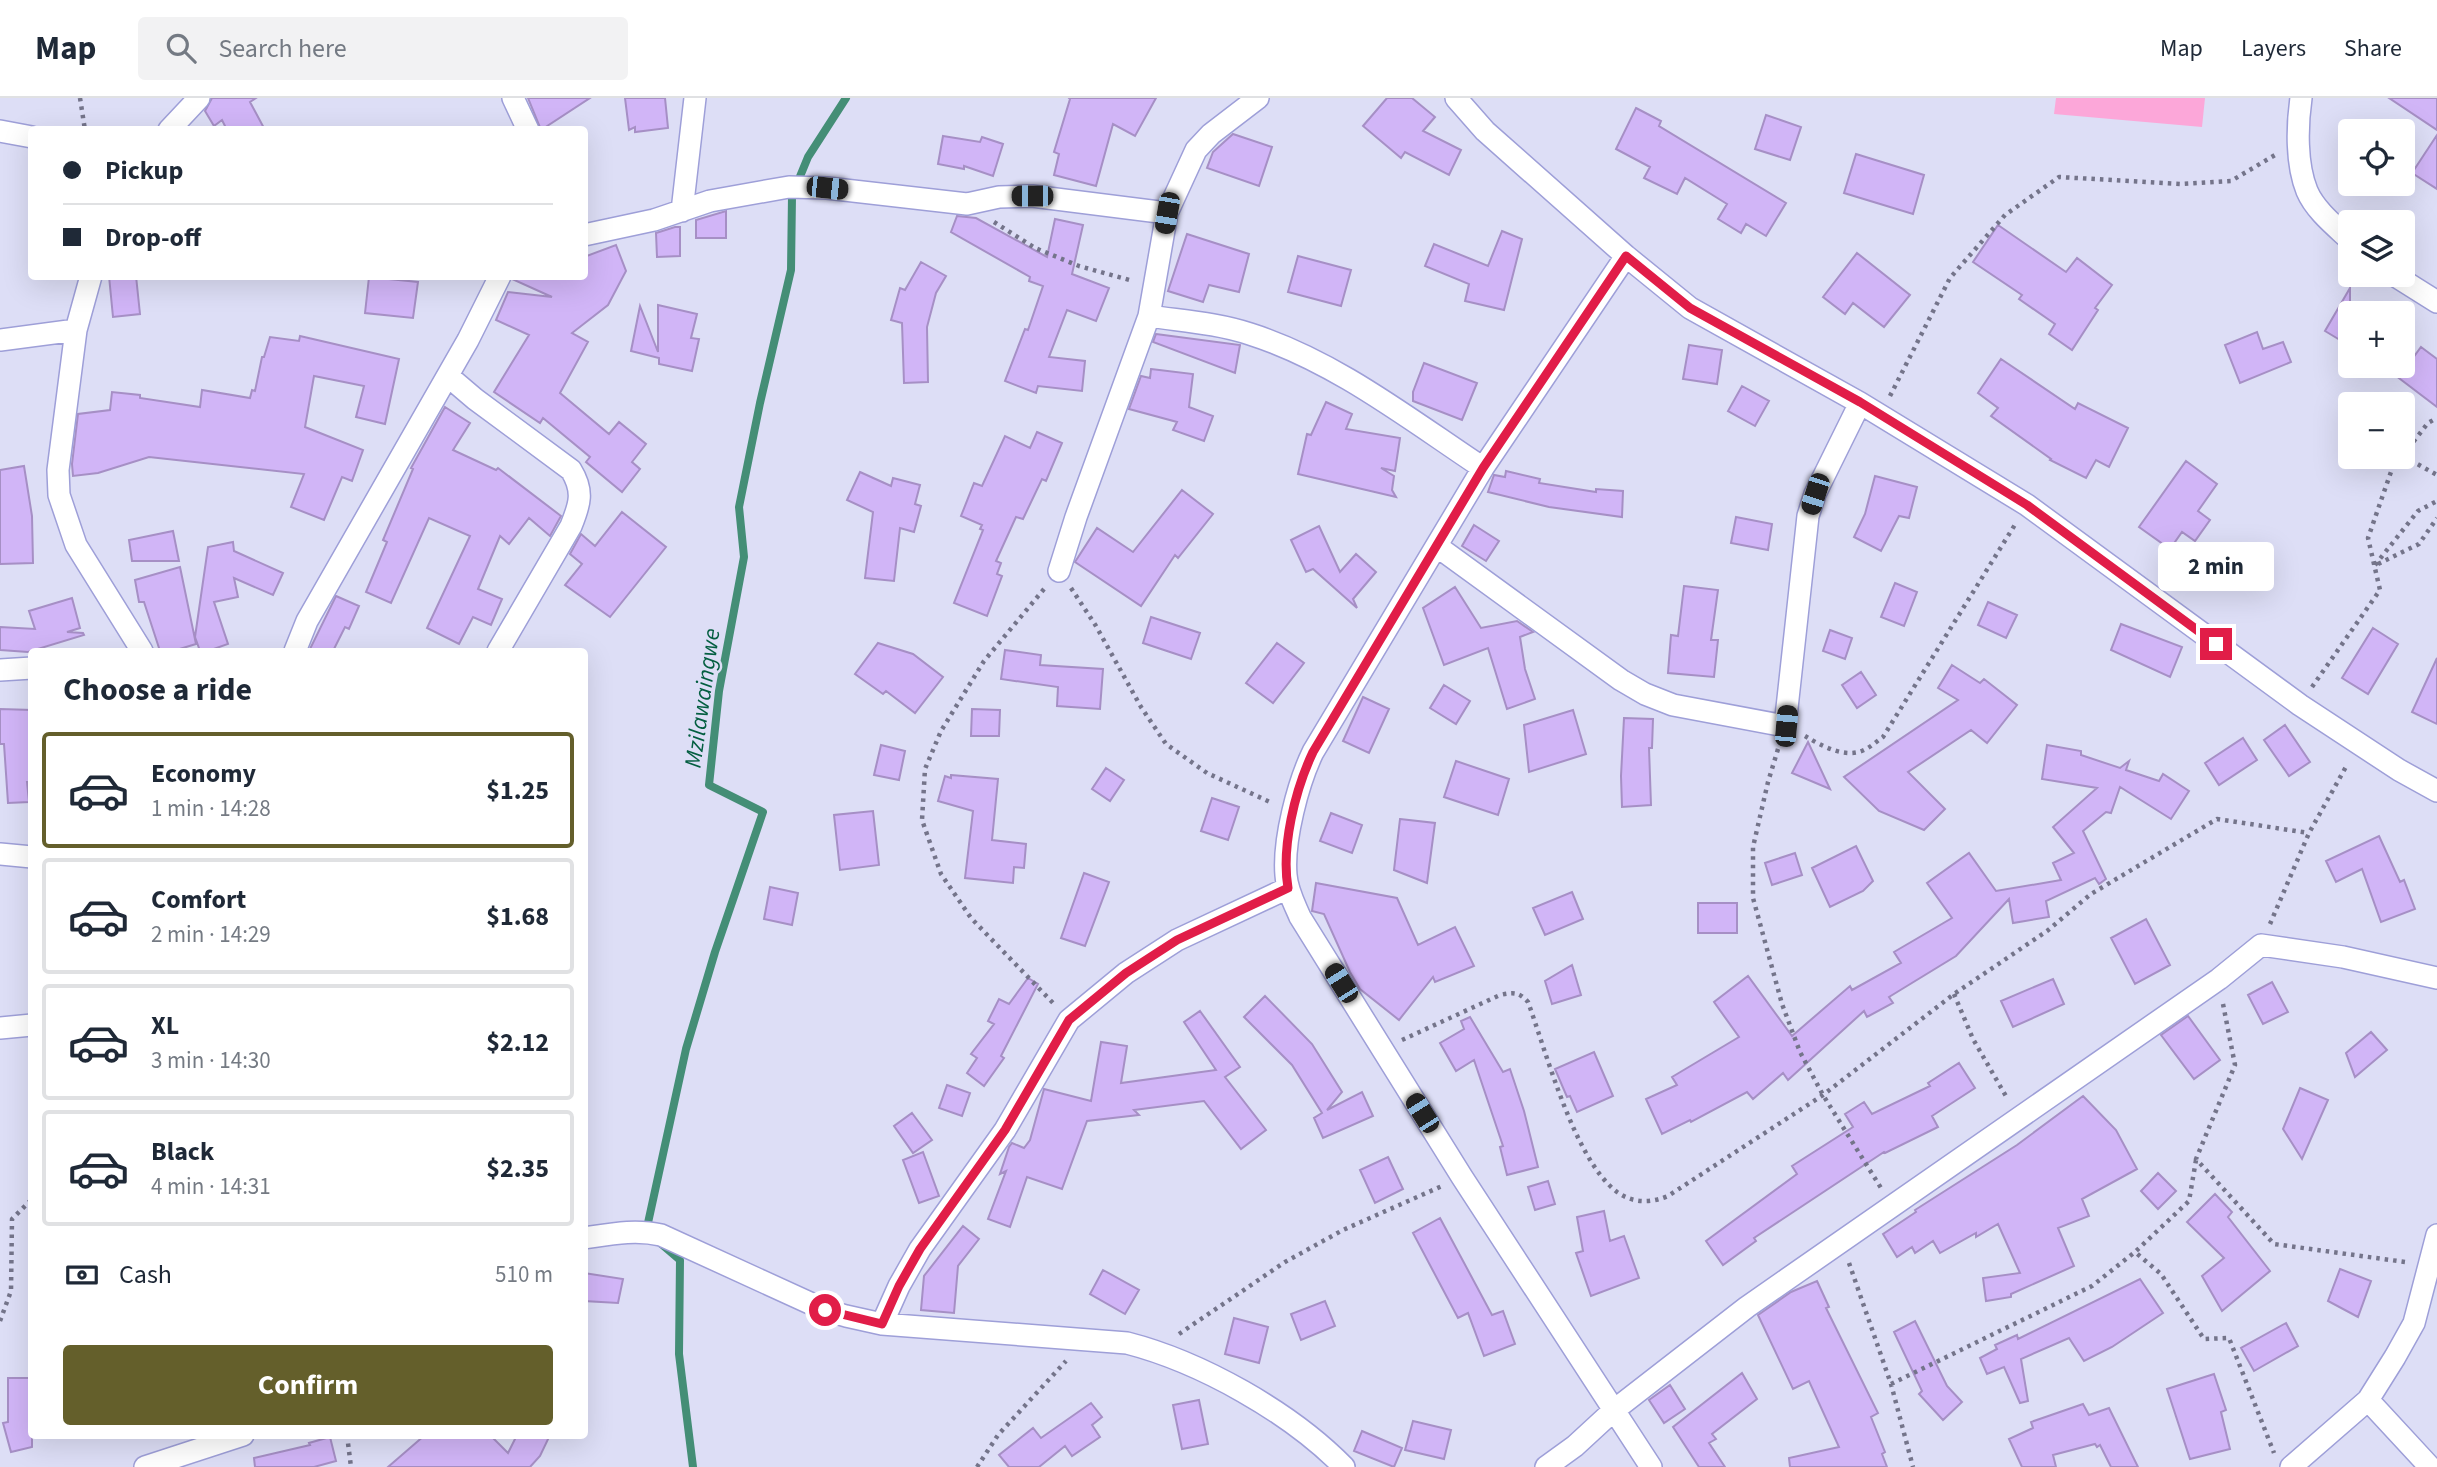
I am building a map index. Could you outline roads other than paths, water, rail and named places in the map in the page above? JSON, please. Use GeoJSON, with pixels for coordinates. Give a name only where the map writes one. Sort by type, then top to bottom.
{"type":"FeatureCollection","features":[{"type":"Feature","properties":{"kind":"street"},"geometry":{"type":"LineString","coordinates":[[173,126],[199,98]]}},
{"type":"Feature","properties":{"kind":"street"},"geometry":{"type":"LineString","coordinates":[[513,98],[526,126]]}},
{"type":"Feature","properties":{"kind":"street"},"geometry":{"type":"LineString","coordinates":[[682,211],[695,98]]}},
{"type":"Feature","properties":{"kind":"street"},"geometry":{"type":"LineString","coordinates":[[1059,571],[1149,316],[1167,213],[1196,150],[1211,134],[1258,98]]}},
{"type":"Feature","properties":{"kind":"street"},"geometry":{"type":"LineString","coordinates":[[1456,98],[1485,131],[1626,256],[1690,308],[1860,402],[2027,505],[2300,705],[2399,770],[2437,791]]}},
{"type":"Feature","properties":{"kind":"street"},"geometry":{"type":"LineString","coordinates":[[2301,98],[2297,141],[2307,191],[2326,218],[2338,229]]}},
{"type":"Feature","properties":{"kind":"street"},"geometry":{"type":"LineString","coordinates":[[0,131],[28,136]]}},
{"type":"Feature","properties":{"kind":"street"},"geometry":{"type":"LineString","coordinates":[[588,234],[654,220],[710,201],[795,187],[827,188],[967,204],[999,197],[1032,196],[1167,213]]}},
{"type":"Feature","properties":{"kind":"street"},"geometry":{"type":"LineString","coordinates":[[1626,256],[1483,468],[1313,752],[1304,771],[1293,813],[1287,858],[1288,888],[1300,917],[1462,1177],[1651,1467]]}},
{"type":"Feature","properties":{"kind":"street"},"geometry":{"type":"LineString","coordinates":[[90,280],[76,330],[58,470],[59,495],[76,545],[140,648]]}},
{"type":"Feature","properties":{"kind":"street"},"geometry":{"type":"LineString","coordinates":[[296,648],[307,621],[447,376],[498,280]]}},
{"type":"Feature","properties":{"kind":"street"},"geometry":{"type":"LineString","coordinates":[[2413,287],[2437,302]]}},
{"type":"Feature","properties":{"kind":"street"},"geometry":{"type":"LineString","coordinates":[[1149,316],[1209,324],[1252,334],[1324,365],[1483,468]]}},
{"type":"Feature","properties":{"kind":"street"},"geometry":{"type":"LineString","coordinates":[[0,340],[76,330]]}},
{"type":"Feature","properties":{"kind":"street"},"geometry":{"type":"LineString","coordinates":[[447,376],[475,400],[571,470],[579,482],[580,505],[571,526],[500,648]]}},
{"type":"Feature","properties":{"kind":"street"},"geometry":{"type":"LineString","coordinates":[[1437,547],[1621,680],[1645,694],[1674,705],[1786,726],[1808,516],[1815,494],[1860,402]]}},
{"type":"Feature","properties":{"kind":"street"},"geometry":{"type":"LineString","coordinates":[[0,670],[28,668]]}},
{"type":"Feature","properties":{"kind":"street"},"geometry":{"type":"LineString","coordinates":[[0,854],[28,857]]}},
{"type":"Feature","properties":{"kind":"street"},"geometry":{"type":"LineString","coordinates":[[882,1324],[920,1249],[1005,1130],[1069,1020],[1126,973],[1177,940],[1288,888]]}},
{"type":"Feature","properties":{"kind":"street"},"geometry":{"type":"LineString","coordinates":[[1546,1467],[1747,1307],[1842,1242],[1891,1204],[2219,979],[2260,945],[2343,957],[2437,978]]}},
{"type":"Feature","properties":{"kind":"street"},"geometry":{"type":"LineString","coordinates":[[0,1028],[28,1025]]}},
{"type":"Feature","properties":{"kind":"street"},"geometry":{"type":"LineString","coordinates":[[588,1237],[623,1232],[662,1235],[825,1310],[882,1324],[1127,1343],[1155,1350],[1256,1398],[1344,1467]]}},
{"type":"Feature","properties":{"kind":"street"},"geometry":{"type":"LineString","coordinates":[[2283,1461],[2368,1400],[2414,1323],[2437,1235]]}},
{"type":"Feature","properties":{"kind":"street"},"geometry":{"type":"LineString","coordinates":[[2368,1400],[2430,1467]]}},
{"type":"Feature","properties":{"kind":"street"},"geometry":{"type":"LineString","coordinates":[[145,1467],[231,1439]]}},
{"type":"Feature","properties":{"kind":"waterway","name":"Mzilawaingwe"},"geometry":{"type":"LineString","coordinates":[[646,1232],[686,1049],[715,952],[763,812],[709,785],[719,691],[744,557],[739,507],[791,270],[792,196],[808,157],[846,98]]}},
{"type":"Feature","properties":{"kind":"waterway","name":"Mzilawaingwe"},"geometry":{"type":"LineString","coordinates":[[659,1242],[680,1260],[679,1354],[693,1467]]}}]}
